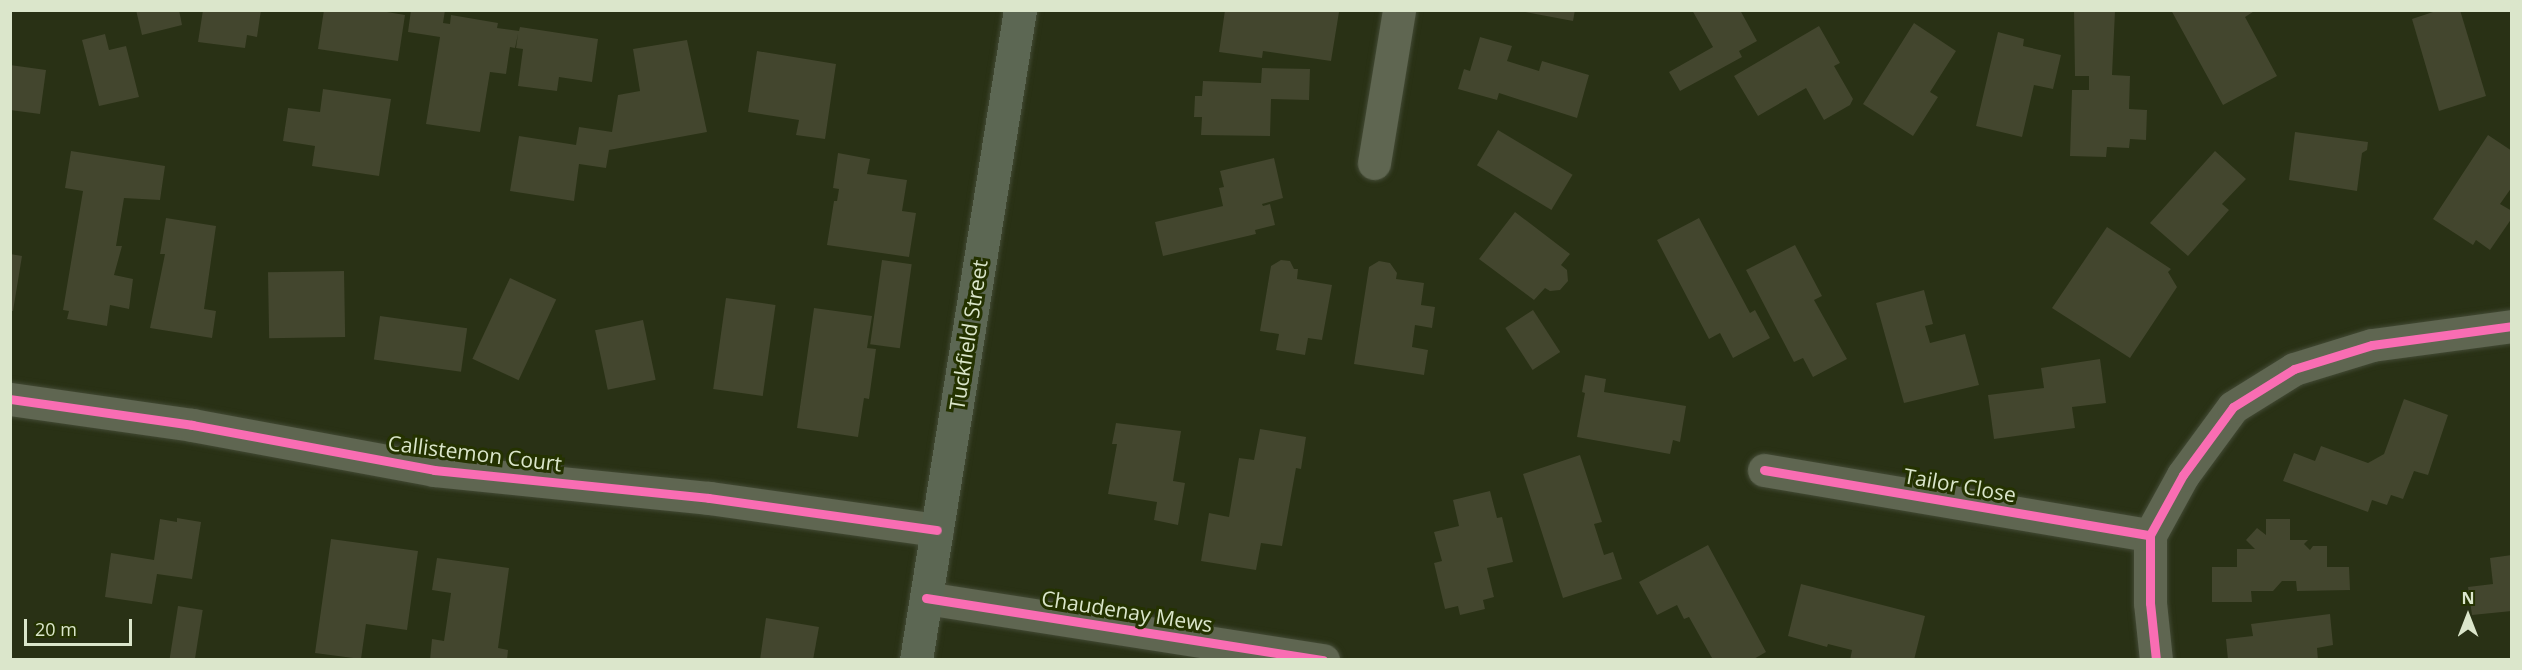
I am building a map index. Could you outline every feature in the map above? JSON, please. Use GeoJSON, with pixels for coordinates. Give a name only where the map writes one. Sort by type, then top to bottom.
{"type":"FeatureCollection","features":[{"type":"Feature","properties":{"kind":"main road","name":"Tuckfield Street"},"geometry":{"type":"LineString","coordinates":[[916,660],[1020,10]]}},
{"type":"Feature","properties":{"kind":"street"},"geometry":{"type":"LineString","coordinates":[[1374,164],[1399,10]]}},
{"type":"Feature","properties":{"kind":"street"},"geometry":{"type":"LineString","coordinates":[[2156,660],[2150,603],[2150,535],[2183,475],[2233,407],[2294,369],[2372,345],[2511,326]]}},
{"type":"Feature","properties":{"kind":"street","name":"Callistemon Court"},"geometry":{"type":"LineString","coordinates":[[10,399],[192,425],[434,470],[709,498],[937,530]]}},
{"type":"Feature","properties":{"kind":"street","name":"Tailor Close"},"geometry":{"type":"LineString","coordinates":[[1764,470],[2150,535]]}},
{"type":"Feature","properties":{"kind":"street","name":"Chaudenay Mews"},"geometry":{"type":"LineString","coordinates":[[926,598],[1323,660]]}},
{"type":"Feature","properties":{"kind":"building"},"geometry":{"type":"Polygon","coordinates":[[[136,10],[179,10],[182,25],[142,35],[136,10]]]}},
{"type":"Feature","properties":{"kind":"building"},"geometry":{"type":"Polygon","coordinates":[[[203,10],[261,10],[257,37],[247,35],[245,48],[198,42],[203,10]]]}},
{"type":"Feature","properties":{"kind":"building"},"geometry":{"type":"Polygon","coordinates":[[[324,10],[375,10],[405,15],[398,61],[318,49],[324,10]]]}},
{"type":"Feature","properties":{"kind":"building"},"geometry":{"type":"Polygon","coordinates":[[[411,10],[445,10],[443,23],[450,24],[451,15],[498,23],[497,28],[519,31],[520,27],[598,39],[592,82],[559,77],[557,91],[518,86],[523,49],[516,48],[518,34],[515,48],[510,47],[506,74],[490,72],[480,132],[426,124],[440,37],[408,32],[411,10]]]}},
{"type":"Feature","properties":{"kind":"building"},"geometry":{"type":"Polygon","coordinates":[[[1225,10],[1339,12],[1331,61],[1263,51],[1262,58],[1219,52],[1225,10]]]}},
{"type":"Feature","properties":{"kind":"building"},"geometry":{"type":"Polygon","coordinates":[[[1515,10],[1575,10],[1573,21],[1515,10]]]}},
{"type":"Feature","properties":{"kind":"building"},"geometry":{"type":"Polygon","coordinates":[[[1692,10],[1740,10],[1757,41],[1739,51],[1742,57],[1680,91],[1669,72],[1713,47],[1692,10]]]}},
{"type":"Feature","properties":{"kind":"building"},"geometry":{"type":"Polygon","coordinates":[[[2074,10],[2115,11],[2112,75],[2130,76],[2129,109],[2147,110],[2146,140],[2130,139],[2129,148],[2107,147],[2106,157],[2070,156],[2072,90],[2089,90],[2089,76],[2075,76],[2074,10]]]}},
{"type":"Feature","properties":{"kind":"building"},"geometry":{"type":"Polygon","coordinates":[[[2171,10],[2256,10],[2245,17],[2277,76],[2223,105],[2171,10]]]}},
{"type":"Feature","properties":{"kind":"building"},"geometry":{"type":"Polygon","coordinates":[[[2439,10],[2460,10],[2486,96],[2439,111],[2412,19],[2439,10]]]}},
{"type":"Feature","properties":{"kind":"building"},"geometry":{"type":"Polygon","coordinates":[[[1914,23],[1956,51],[1930,92],[1938,97],[1913,136],[1863,104],[1914,23]]]}},
{"type":"Feature","properties":{"kind":"building"},"geometry":{"type":"Polygon","coordinates":[[[1819,26],[1840,63],[1834,66],[1853,99],[1850,105],[1824,120],[1806,88],[1758,116],[1734,76],[1819,26]]]}},
{"type":"Feature","properties":{"kind":"building"},"geometry":{"type":"Polygon","coordinates":[[[1998,32],[2024,39],[2023,46],[2061,55],[2053,89],[2034,85],[2022,137],[1976,126],[1998,32]]]}},
{"type":"Feature","properties":{"kind":"building"},"geometry":{"type":"Polygon","coordinates":[[[105,34],[109,50],[126,46],[139,97],[99,106],[82,40],[105,34]]]}},
{"type":"Feature","properties":{"kind":"building"},"geometry":{"type":"Polygon","coordinates":[[[1480,37],[1512,46],[1507,61],[1539,71],[1542,61],[1589,75],[1577,118],[1499,93],[1497,100],[1458,89],[1464,69],[1470,71],[1480,37]]]}},
{"type":"Feature","properties":{"kind":"building"},"geometry":{"type":"Polygon","coordinates":[[[687,40],[707,132],[609,150],[606,168],[579,164],[574,201],[510,191],[519,136],[576,145],[579,127],[612,132],[618,95],[640,91],[633,49],[687,40]]]}},
{"type":"Feature","properties":{"kind":"building"},"geometry":{"type":"Polygon","coordinates":[[[757,51],[836,64],[825,139],[796,135],[799,120],[748,112],[757,51]]]}},
{"type":"Feature","properties":{"kind":"building"},"geometry":{"type":"Polygon","coordinates":[[[10,65],[46,70],[40,114],[10,110],[10,65]]]}},
{"type":"Feature","properties":{"kind":"building"},"geometry":{"type":"Polygon","coordinates":[[[1262,68],[1310,69],[1309,100],[1271,99],[1270,136],[1201,135],[1202,117],[1194,117],[1195,96],[1202,96],[1203,81],[1261,83],[1262,68]]]}},
{"type":"Feature","properties":{"kind":"building"},"geometry":{"type":"Polygon","coordinates":[[[323,89],[391,99],[379,176],[312,166],[315,146],[283,141],[288,108],[320,112],[323,89]]]}},
{"type":"Feature","properties":{"kind":"building"},"geometry":{"type":"Polygon","coordinates":[[[1498,130],[1573,175],[1551,210],[1477,165],[1498,130]]]}},
{"type":"Feature","properties":{"kind":"building"},"geometry":{"type":"Polygon","coordinates":[[[2295,132],[2368,142],[2367,150],[2362,153],[2357,191],[2289,180],[2295,132]]]}},
{"type":"Feature","properties":{"kind":"building"},"geometry":{"type":"Polygon","coordinates":[[[2488,135],[2512,151],[2512,187],[2500,204],[2512,211],[2512,218],[2490,250],[2476,240],[2473,245],[2433,219],[2488,135]]]}},
{"type":"Feature","properties":{"kind":"building"},"geometry":{"type":"Polygon","coordinates":[[[71,151],[165,166],[160,200],[124,198],[116,246],[122,246],[114,275],[133,279],[129,309],[110,305],[107,326],[67,319],[69,311],[63,310],[83,191],[65,188],[71,151]]]}},
{"type":"Feature","properties":{"kind":"building"},"geometry":{"type":"Polygon","coordinates":[[[2215,151],[2246,179],[2222,204],[2229,210],[2188,256],[2150,223],[2215,151]]]}},
{"type":"Feature","properties":{"kind":"building"},"geometry":{"type":"Polygon","coordinates":[[[838,153],[870,159],[867,174],[907,180],[902,211],[916,213],[909,257],[827,245],[834,201],[837,201],[839,189],[833,188],[838,153]]]}},
{"type":"Feature","properties":{"kind":"building"},"geometry":{"type":"Polygon","coordinates":[[[1274,158],[1283,198],[1262,204],[1263,206],[1270,204],[1275,225],[1255,230],[1256,234],[1163,256],[1155,222],[1223,206],[1219,188],[1224,187],[1220,171],[1274,158]]]}},
{"type":"Feature","properties":{"kind":"building"},"geometry":{"type":"Polygon","coordinates":[[[1515,212],[1570,254],[1561,265],[1567,270],[1568,281],[1560,290],[1550,291],[1545,288],[1534,300],[1479,259],[1515,212]]]}},
{"type":"Feature","properties":{"kind":"building"},"geometry":{"type":"Polygon","coordinates":[[[166,218],[216,226],[204,309],[216,311],[212,338],[150,328],[165,254],[160,254],[166,218]]]}},
{"type":"Feature","properties":{"kind":"building"},"geometry":{"type":"Polygon","coordinates":[[[1699,218],[1750,313],[1755,310],[1770,338],[1733,358],[1720,333],[1709,339],[1657,240],[1699,218]]]}},
{"type":"Feature","properties":{"kind":"building"},"geometry":{"type":"Polygon","coordinates":[[[2107,227],[2171,269],[2168,272],[2177,287],[2130,358],[2052,308],[2107,227]]]}},
{"type":"Feature","properties":{"kind":"building"},"geometry":{"type":"Polygon","coordinates":[[[1795,245],[1822,296],[1814,300],[1847,359],[1813,377],[1803,358],[1794,362],[1746,270],[1795,245]]]}},
{"type":"Feature","properties":{"kind":"building"},"geometry":{"type":"Polygon","coordinates":[[[10,254],[22,256],[13,311],[10,311],[10,254]]]}},
{"type":"Feature","properties":{"kind":"building"},"geometry":{"type":"Polygon","coordinates":[[[882,260],[912,264],[900,348],[870,344],[882,260]]]}},
{"type":"Feature","properties":{"kind":"building"},"geometry":{"type":"Polygon","coordinates":[[[1281,260],[1290,261],[1294,269],[1298,269],[1297,279],[1332,285],[1322,340],[1308,338],[1305,355],[1276,350],[1279,334],[1260,331],[1271,266],[1281,260]]]}},
{"type":"Feature","properties":{"kind":"building"},"geometry":{"type":"Polygon","coordinates":[[[1379,261],[1390,263],[1397,273],[1396,279],[1424,283],[1421,305],[1435,307],[1432,328],[1415,325],[1412,347],[1428,350],[1424,375],[1354,364],[1369,267],[1379,261]]]}},
{"type":"Feature","properties":{"kind":"building"},"geometry":{"type":"Polygon","coordinates":[[[344,271],[345,337],[269,338],[268,272],[344,271]]]}},
{"type":"Feature","properties":{"kind":"building"},"geometry":{"type":"Polygon","coordinates":[[[510,278],[556,300],[519,380],[472,359],[510,278]]]}},
{"type":"Feature","properties":{"kind":"building"},"geometry":{"type":"Polygon","coordinates":[[[1924,290],[1933,324],[1925,326],[1930,343],[1965,334],[1979,385],[1904,403],[1876,303],[1924,290]]]}},
{"type":"Feature","properties":{"kind":"building"},"geometry":{"type":"Polygon","coordinates":[[[726,298],[776,305],[763,396],[713,389],[726,298]]]}},
{"type":"Feature","properties":{"kind":"building"},"geometry":{"type":"Polygon","coordinates":[[[814,308],[872,316],[867,348],[876,349],[869,399],[864,398],[858,437],[797,428],[814,308]]]}},
{"type":"Feature","properties":{"kind":"building"},"geometry":{"type":"Polygon","coordinates":[[[1533,310],[1560,352],[1533,370],[1505,328],[1533,310]]]}},
{"type":"Feature","properties":{"kind":"building"},"geometry":{"type":"Polygon","coordinates":[[[380,316],[467,328],[461,372],[374,360],[380,316]]]}},
{"type":"Feature","properties":{"kind":"building"},"geometry":{"type":"Polygon","coordinates":[[[643,320],[656,380],[608,390],[595,330],[643,320]]]}},
{"type":"Feature","properties":{"kind":"building"},"geometry":{"type":"Polygon","coordinates":[[[2100,359],[2106,403],[2072,407],[2075,428],[1994,439],[1988,395],[2044,388],[2041,368],[2100,359]]]}},
{"type":"Feature","properties":{"kind":"building"},"geometry":{"type":"Polygon","coordinates":[[[1585,375],[1606,379],[1604,392],[1686,406],[1680,442],[1673,440],[1670,454],[1577,437],[1585,393],[1582,392],[1585,375]]]}},
{"type":"Feature","properties":{"kind":"building"},"geometry":{"type":"Polygon","coordinates":[[[2404,399],[2448,415],[2428,475],[2414,471],[2403,499],[2391,495],[2387,505],[2372,500],[2368,512],[2283,481],[2294,453],[2315,461],[2321,446],[2368,463],[2384,454],[2404,399]]]}},
{"type":"Feature","properties":{"kind":"building"},"geometry":{"type":"Polygon","coordinates":[[[1116,423],[1181,431],[1173,481],[1185,483],[1178,525],[1154,520],[1157,502],[1108,494],[1117,444],[1112,444],[1116,423]]]}},
{"type":"Feature","properties":{"kind":"building"},"geometry":{"type":"Polygon","coordinates":[[[1260,429],[1306,437],[1301,469],[1296,468],[1282,546],[1261,543],[1256,570],[1201,561],[1209,513],[1229,517],[1239,458],[1254,460],[1260,429]]]}},
{"type":"Feature","properties":{"kind":"building"},"geometry":{"type":"Polygon","coordinates":[[[1580,455],[1602,522],[1594,524],[1604,555],[1613,552],[1622,579],[1563,598],[1523,474],[1580,455]]]}},
{"type":"Feature","properties":{"kind":"building"},"geometry":{"type":"Polygon","coordinates":[[[1490,491],[1497,518],[1502,517],[1513,562],[1487,568],[1494,597],[1483,600],[1485,609],[1460,615],[1458,606],[1445,609],[1434,563],[1442,561],[1434,532],[1459,526],[1453,500],[1490,491]]]}},
{"type":"Feature","properties":{"kind":"building"},"geometry":{"type":"Polygon","coordinates":[[[177,518],[201,522],[192,579],[157,574],[152,604],[105,597],[111,553],[154,560],[160,519],[177,522],[177,518]]]}},
{"type":"Feature","properties":{"kind":"building"},"geometry":{"type":"Polygon","coordinates":[[[2266,519],[2290,519],[2290,540],[2308,540],[2304,544],[2310,550],[2313,546],[2327,546],[2327,567],[2349,567],[2350,590],[2297,591],[2296,581],[2282,581],[2273,591],[2251,591],[2252,602],[2212,602],[2212,567],[2237,567],[2237,549],[2255,549],[2246,540],[2257,528],[2266,535],[2266,519]]]}},
{"type":"Feature","properties":{"kind":"building"},"geometry":{"type":"Polygon","coordinates":[[[331,539],[418,551],[407,630],[366,624],[361,659],[315,653],[331,539]]]}},
{"type":"Feature","properties":{"kind":"building"},"geometry":{"type":"Polygon","coordinates":[[[1708,545],[1766,652],[1752,660],[1709,660],[1712,658],[1689,617],[1684,619],[1677,605],[1657,615],[1639,582],[1708,545]]]}},
{"type":"Feature","properties":{"kind":"building"},"geometry":{"type":"Polygon","coordinates":[[[2512,555],[2512,611],[2472,615],[2468,587],[2493,584],[2490,558],[2512,555]]]}},
{"type":"Feature","properties":{"kind":"building"},"geometry":{"type":"Polygon","coordinates":[[[437,558],[509,568],[498,648],[508,650],[507,660],[430,660],[432,639],[444,641],[451,593],[432,590],[437,558]]]}},
{"type":"Feature","properties":{"kind":"building"},"geometry":{"type":"Polygon","coordinates":[[[1801,584],[1925,616],[1914,660],[1850,660],[1852,650],[1828,644],[1827,647],[1788,636],[1801,584]]]}},
{"type":"Feature","properties":{"kind":"building"},"geometry":{"type":"Polygon","coordinates":[[[178,606],[203,610],[195,660],[169,660],[178,606]]]}},
{"type":"Feature","properties":{"kind":"building"},"geometry":{"type":"Polygon","coordinates":[[[2330,614],[2333,645],[2317,648],[2318,660],[2228,660],[2226,639],[2253,636],[2251,624],[2330,614]]]}},
{"type":"Feature","properties":{"kind":"building"},"geometry":{"type":"Polygon","coordinates":[[[766,618],[819,627],[813,660],[760,660],[766,618]]]}},
{"type":"Feature","properties":{"kind":"cycle path"},"geometry":{"type":"LineString","coordinates":[[2156,660],[2150,603],[2150,535],[2183,475],[2233,407],[2294,369],[2372,345],[2512,326]]}},
{"type":"Feature","properties":{"kind":"cycle path"},"geometry":{"type":"LineString","coordinates":[[10,399],[192,425],[434,470],[709,498],[937,530]]}},
{"type":"Feature","properties":{"kind":"cycle path"},"geometry":{"type":"LineString","coordinates":[[1764,470],[2150,535]]}},
{"type":"Feature","properties":{"kind":"cycle path"},"geometry":{"type":"LineString","coordinates":[[926,598],[1323,660]]}}]}
